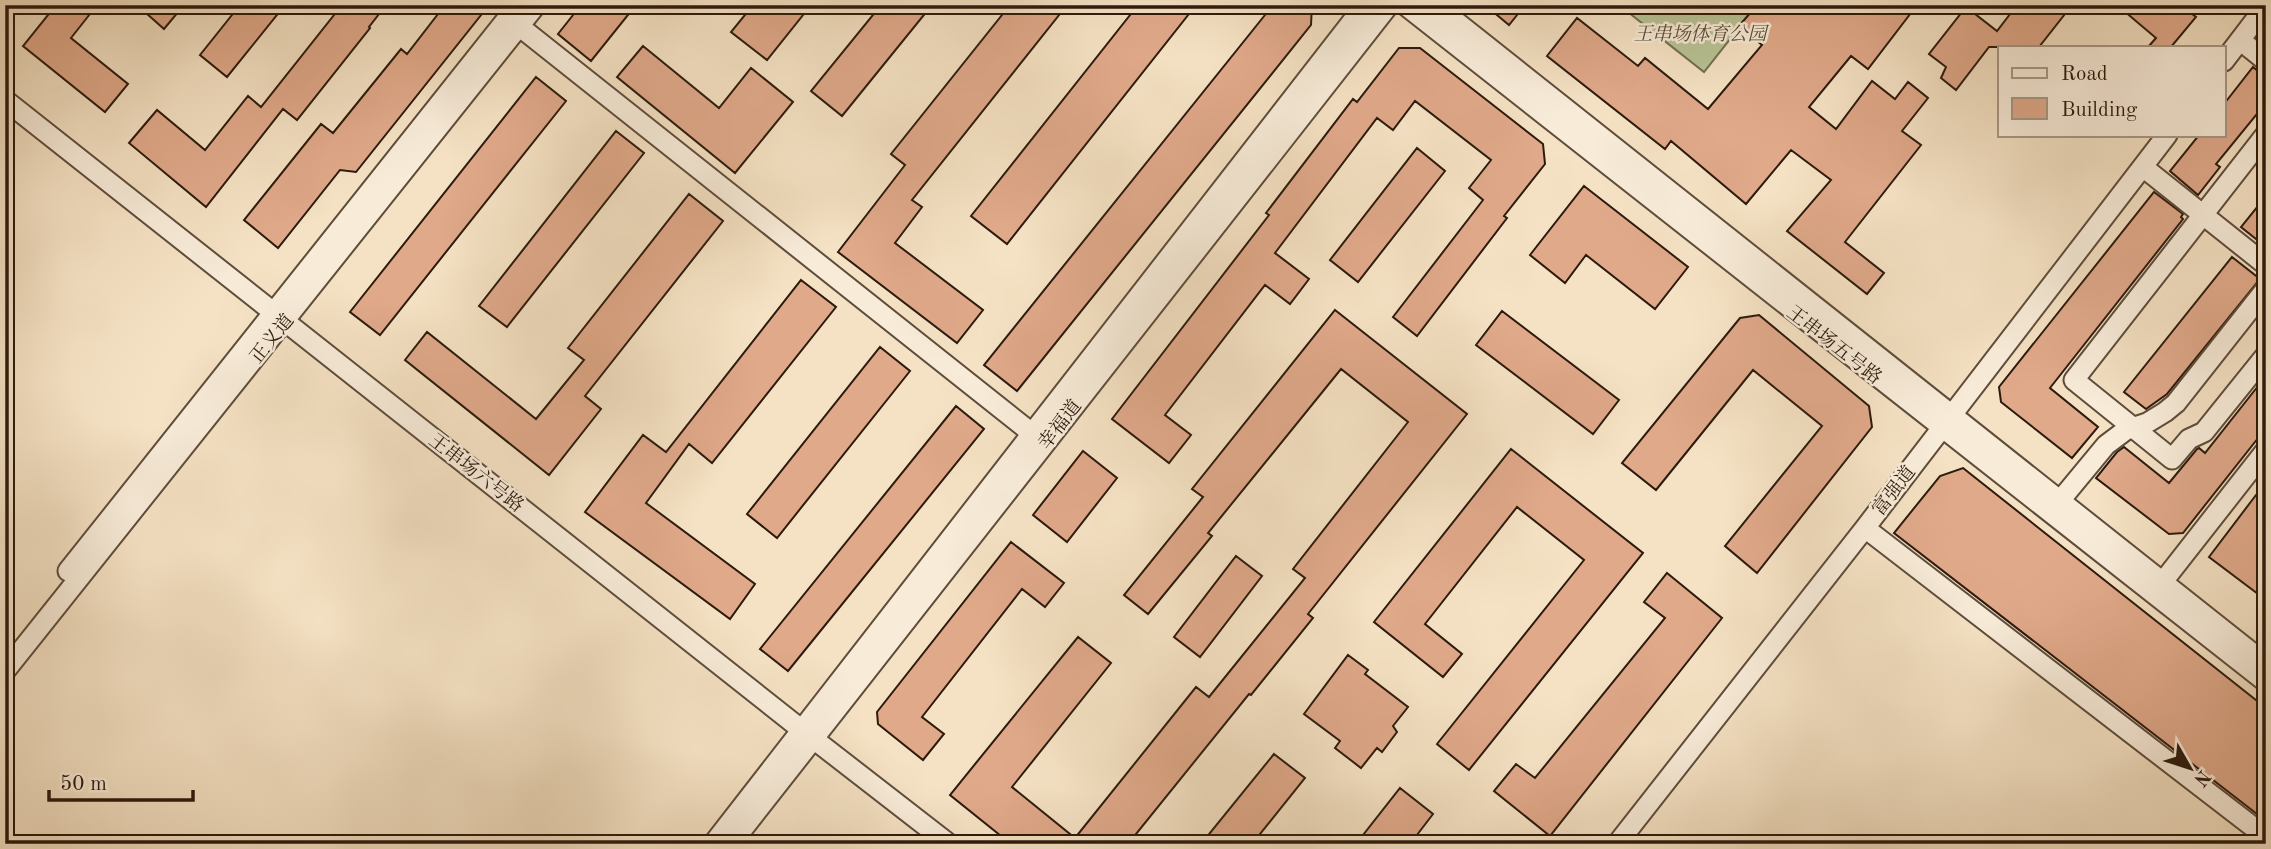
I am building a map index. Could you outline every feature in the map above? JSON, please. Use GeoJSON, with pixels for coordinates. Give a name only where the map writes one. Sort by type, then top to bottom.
{"type":"FeatureCollection","features":[{"type":"Feature","properties":{"kind":"street","name":"正义道"},"geometry":{"type":"LineString","coordinates":[[5,671],[515,17],[536,5]]}},
{"type":"Feature","properties":{"kind":"street","name":"幸福道"},"geometry":{"type":"LineString","coordinates":[[713,844],[807,734],[1038,438],[1365,5]]}},
{"type":"Feature","properties":{"kind":"street","name":"幸福道"},"geometry":{"type":"LineString","coordinates":[[1038,438],[1389,5]]}},
{"type":"Feature","properties":{"kind":"street","name":"王串场五号路"},"geometry":{"type":"LineString","coordinates":[[1405,5],[2056,507],[2157,589],[2262,665]]}},
{"type":"Feature","properties":{"kind":"street","name":"王串场五号路"},"geometry":{"type":"LineString","coordinates":[[1435,5],[1946,422]]}},
{"type":"Feature","properties":{"kind":"street"},"geometry":{"type":"LineString","coordinates":[[2226,58],[2266,6]]}},
{"type":"Feature","properties":{"kind":"street"},"geometry":{"type":"LineString","coordinates":[[515,17],[1038,438]]}},
{"type":"Feature","properties":{"kind":"street"},"geometry":{"type":"LineString","coordinates":[[2240,40],[2266,61]]}},
{"type":"Feature","properties":{"kind":"street","name":"王串场六号路"},"geometry":{"type":"LineString","coordinates":[[5,100],[949,844]]}},
{"type":"Feature","properties":{"kind":"street"},"geometry":{"type":"LineString","coordinates":[[2266,134],[2074,380],[2172,459],[2189,439],[2204,432],[2266,355]]}},
{"type":"Feature","properties":{"kind":"street","name":"富强道"},"geometry":{"type":"LineString","coordinates":[[1616,844],[1865,528],[2166,136]]}},
{"type":"Feature","properties":{"kind":"street"},"geometry":{"type":"LineString","coordinates":[[2143,167],[2266,265]]}},
{"type":"Feature","properties":{"kind":"street"},"geometry":{"type":"LineString","coordinates":[[2056,507],[2106,445],[2132,427],[2156,418],[2176,403],[2266,289]]}},
{"type":"Feature","properties":{"kind":"street","name":"正义道"},"geometry":{"type":"LineString","coordinates":[[5,650],[280,316]]}},
{"type":"Feature","properties":{"kind":"street"},"geometry":{"type":"LineString","coordinates":[[2157,589],[2266,450]]}},
{"type":"Feature","properties":{"kind":"street"},"geometry":{"type":"LineString","coordinates":[[1865,528],[2266,837]]}},
{"type":"Feature","properties":{"kind":"street","name":"幸福道"},"geometry":{"type":"LineString","coordinates":[[731,844],[807,734]]}},
{"type":"Feature","properties":{"kind":"green space","name":"王串场体育公园"},"geometry":{"type":"Polygon","coordinates":[[[1619,5],[1757,5],[1704,72],[1619,5]]]}},
{"type":"Feature","properties":{"kind":"building"},"geometry":{"type":"Polygon","coordinates":[[[56,5],[97,5],[71,38],[128,84],[105,112],[23,46],[56,5]]]}},
{"type":"Feature","properties":{"kind":"building"},"geometry":{"type":"Polygon","coordinates":[[[137,5],[184,5],[164,29],[137,5]]]}},
{"type":"Feature","properties":{"kind":"building"},"geometry":{"type":"Polygon","coordinates":[[[240,5],[285,5],[227,77],[200,55],[240,5]]]}},
{"type":"Feature","properties":{"kind":"building"},"geometry":{"type":"Polygon","coordinates":[[[342,5],[386,5],[297,120],[283,109],[206,207],[129,143],[157,110],[205,150],[248,96],[261,107],[342,5]]]}},
{"type":"Feature","properties":{"kind":"building"},"geometry":{"type":"Polygon","coordinates":[[[445,5],[489,5],[356,172],[340,170],[278,248],[244,220],[321,124],[333,133],[401,49],[407,54],[445,5]]]}},
{"type":"Feature","properties":{"kind":"building"},"geometry":{"type":"Polygon","coordinates":[[[581,5],[636,5],[591,61],[558,34],[581,5]]]}},
{"type":"Feature","properties":{"kind":"building"},"geometry":{"type":"Polygon","coordinates":[[[753,5],[811,5],[767,60],[731,32],[753,5]]]}},
{"type":"Feature","properties":{"kind":"building"},"geometry":{"type":"Polygon","coordinates":[[[881,5],[932,5],[842,116],[811,91],[881,5]]]}},
{"type":"Feature","properties":{"kind":"building"},"geometry":{"type":"Polygon","coordinates":[[[1010,5],[1067,5],[912,200],[922,207],[895,243],[983,310],[957,343],[838,252],[905,165],[891,154],[1010,5]]]}},
{"type":"Feature","properties":{"kind":"building"},"geometry":{"type":"Polygon","coordinates":[[[1138,5],[1196,5],[1007,244],[971,216],[1138,5]]]}},
{"type":"Feature","properties":{"kind":"building"},"geometry":{"type":"Polygon","coordinates":[[[1273,5],[1312,5],[1311,25],[1017,391],[984,365],[1273,5]]]}},
{"type":"Feature","properties":{"kind":"building"},"geometry":{"type":"Polygon","coordinates":[[[1485,5],[1525,5],[1509,25],[1485,5]]]}},
{"type":"Feature","properties":{"kind":"building"},"geometry":{"type":"Polygon","coordinates":[[[1757,5],[1917,5],[1868,69],[1851,56],[1809,107],[1836,129],[1872,81],[1895,99],[1908,82],[1928,98],[1902,131],[1921,145],[1845,242],[1884,273],[1867,294],[1787,231],[1831,180],[1791,150],[1746,204],[1671,141],[1665,149],[1547,56],[1577,18],[1638,66],[1645,58],[1708,109],[1762,45],[1739,26],[1757,5]]]}},
{"type":"Feature","properties":{"kind":"building"},"geometry":{"type":"Polygon","coordinates":[[[2017,5],[2072,5],[2040,46],[1989,47],[1956,90],[1941,78],[1946,67],[1929,54],[1966,7],[1997,31],[2017,5]]]}},
{"type":"Feature","properties":{"kind":"building"},"geometry":{"type":"Polygon","coordinates":[[[2117,5],[2181,5],[2196,17],[2172,46],[2149,46],[2156,38],[2117,5]]]}},
{"type":"Feature","properties":{"kind":"building"},"geometry":{"type":"Polygon","coordinates":[[[643,46],[719,108],[751,68],[793,102],[735,173],[617,77],[643,46]]]}},
{"type":"Feature","properties":{"kind":"building"},"geometry":{"type":"Polygon","coordinates":[[[1399,48],[1420,48],[1543,144],[1545,164],[1417,336],[1393,317],[1483,200],[1469,188],[1491,160],[1415,101],[1393,130],[1377,118],[1275,253],[1309,279],[1290,304],[1265,285],[1165,415],[1191,435],[1169,463],[1112,419],[1269,215],[1266,213],[1353,99],[1357,102],[1399,48]]]}},
{"type":"Feature","properties":{"kind":"building"},"geometry":{"type":"Polygon","coordinates":[[[2253,67],[2266,78],[2266,109],[2259,117],[2256,115],[2216,164],[2220,167],[2198,195],[2170,171],[2198,136],[2226,136],[2226,101],[2253,67]]]}},
{"type":"Feature","properties":{"kind":"building"},"geometry":{"type":"Polygon","coordinates":[[[536,77],[566,101],[380,335],[350,312],[536,77]]]}},
{"type":"Feature","properties":{"kind":"building"},"geometry":{"type":"Polygon","coordinates":[[[616,131],[644,153],[507,327],[479,306],[616,131]]]}},
{"type":"Feature","properties":{"kind":"building"},"geometry":{"type":"Polygon","coordinates":[[[1417,148],[1445,171],[1358,282],[1330,260],[1417,148]]]}},
{"type":"Feature","properties":{"kind":"building"},"geometry":{"type":"Polygon","coordinates":[[[1584,186],[1688,267],[1655,309],[1586,255],[1565,283],[1530,255],[1584,186]]]}},
{"type":"Feature","properties":{"kind":"building"},"geometry":{"type":"Polygon","coordinates":[[[2154,192],[2183,214],[2183,219],[2050,388],[2098,427],[2072,458],[2001,402],[1999,387],[2154,192]]]}},
{"type":"Feature","properties":{"kind":"building"},"geometry":{"type":"Polygon","coordinates":[[[689,194],[723,221],[585,396],[601,409],[549,475],[405,360],[427,332],[536,419],[584,360],[568,348],[689,194]]]}},
{"type":"Feature","properties":{"kind":"building"},"geometry":{"type":"Polygon","coordinates":[[[2266,196],[2266,247],[2241,227],[2266,196]]]}},
{"type":"Feature","properties":{"kind":"building"},"geometry":{"type":"Polygon","coordinates":[[[2232,257],[2260,279],[2167,394],[2146,409],[2124,392],[2232,257]]]}},
{"type":"Feature","properties":{"kind":"building"},"geometry":{"type":"Polygon","coordinates":[[[801,280],[836,307],[712,463],[689,444],[646,503],[755,584],[730,619],[585,512],[643,435],[666,452],[801,280]]]}},
{"type":"Feature","properties":{"kind":"building"},"geometry":{"type":"Polygon","coordinates":[[[1335,310],[1467,414],[1308,614],[1313,618],[1128,844],[1011,844],[950,795],[1078,637],[1111,663],[1012,787],[1075,838],[1196,687],[1209,697],[1305,578],[1293,569],[1408,422],[1341,369],[1208,533],[1212,536],[1148,614],[1124,595],[1203,497],[1192,489],[1335,310]]]}},
{"type":"Feature","properties":{"kind":"building"},"geometry":{"type":"Polygon","coordinates":[[[1502,311],[1619,400],[1593,434],[1476,345],[1502,311]]]}},
{"type":"Feature","properties":{"kind":"building"},"geometry":{"type":"Polygon","coordinates":[[[1759,315],[1869,406],[1872,427],[1757,573],[1725,546],[1822,426],[1753,370],[1656,490],[1622,463],[1740,318],[1759,315]]]}},
{"type":"Feature","properties":{"kind":"building"},"geometry":{"type":"Polygon","coordinates":[[[880,347],[910,371],[777,538],[747,514],[880,347]]]}},
{"type":"Feature","properties":{"kind":"building"},"geometry":{"type":"Polygon","coordinates":[[[2266,376],[2266,428],[2183,533],[2169,534],[2096,478],[2124,447],[2169,483],[2197,449],[2205,453],[2266,376]]]}},
{"type":"Feature","properties":{"kind":"building"},"geometry":{"type":"Polygon","coordinates":[[[956,406],[984,429],[788,671],[760,649],[956,406]]]}},
{"type":"Feature","properties":{"kind":"building"},"geometry":{"type":"Polygon","coordinates":[[[1511,449],[1643,553],[1469,770],[1437,744],[1584,560],[1517,507],[1425,624],[1462,654],[1443,677],[1374,622],[1511,449]]]}},
{"type":"Feature","properties":{"kind":"building"},"geometry":{"type":"Polygon","coordinates":[[[1083,451],[1117,478],[1067,542],[1033,515],[1083,451]]]}},
{"type":"Feature","properties":{"kind":"building"},"geometry":{"type":"Polygon","coordinates":[[[1963,468],[2266,708],[2266,821],[1894,533],[1940,476],[1963,468]]]}},
{"type":"Feature","properties":{"kind":"building"},"geometry":{"type":"Polygon","coordinates":[[[2256,495],[2266,502],[2266,600],[2209,557],[2256,495]]]}},
{"type":"Feature","properties":{"kind":"building"},"geometry":{"type":"Polygon","coordinates":[[[1011,542],[1064,583],[1045,607],[1022,589],[922,717],[944,734],[923,760],[878,724],[877,712],[1011,542]]]}},
{"type":"Feature","properties":{"kind":"building"},"geometry":{"type":"Polygon","coordinates":[[[1236,556],[1262,576],[1200,657],[1174,637],[1236,556]]]}},
{"type":"Feature","properties":{"kind":"building"},"geometry":{"type":"Polygon","coordinates":[[[1667,573],[1722,618],[1550,836],[1494,791],[1516,764],[1535,778],[1665,618],[1644,602],[1667,573]]]}},
{"type":"Feature","properties":{"kind":"building"},"geometry":{"type":"Polygon","coordinates":[[[1348,655],[1368,670],[1365,674],[1408,707],[1393,726],[1397,732],[1382,752],[1377,748],[1361,768],[1335,748],[1340,741],[1304,714],[1348,655]]]}},
{"type":"Feature","properties":{"kind":"building"},"geometry":{"type":"Polygon","coordinates":[[[1274,754],[1305,778],[1252,844],[1201,844],[1274,754]]]}},
{"type":"Feature","properties":{"kind":"building"},"geometry":{"type":"Polygon","coordinates":[[[1400,788],[1433,814],[1410,844],[1356,844],[1400,788]]]}}]}
